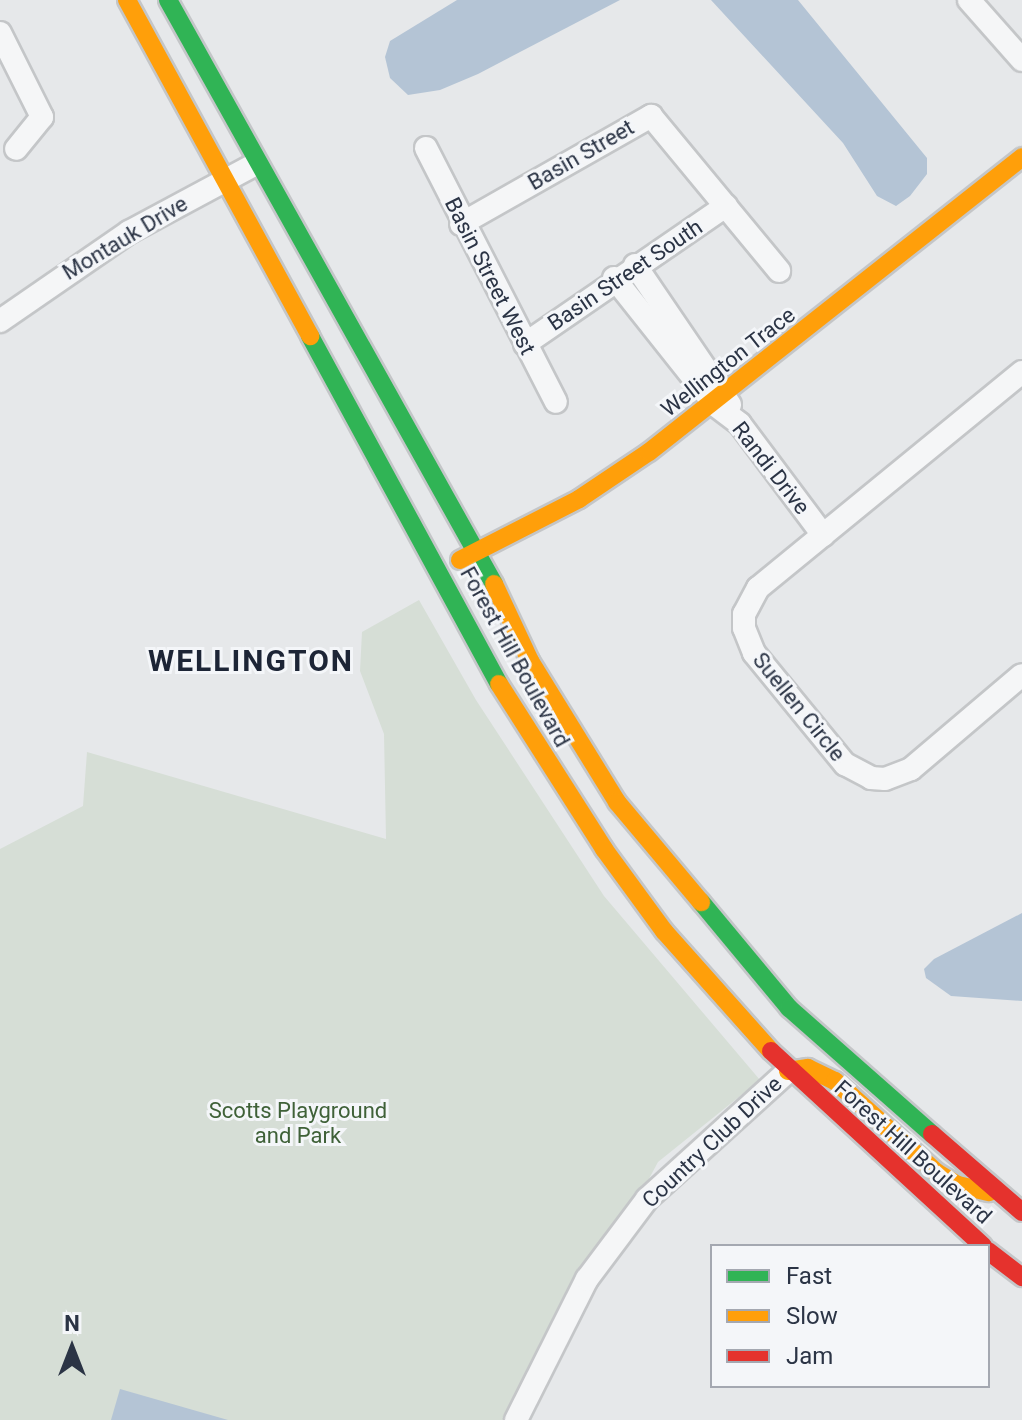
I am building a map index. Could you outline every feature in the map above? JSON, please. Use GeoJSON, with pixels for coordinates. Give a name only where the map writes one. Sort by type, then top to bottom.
{"type":"FeatureCollection","features":[{"type":"Feature","properties":{"kind":"main road","name":"Forest Hill Boulevard"},"geometry":{"type":"LineString","coordinates":[[127,0],[440,571],[511,707],[604,849],[664,931],[788,1071],[981,1244]]}},
{"type":"Feature","properties":{"kind":"main road","name":"Forest Hill Boulevard"},"geometry":{"type":"LineString","coordinates":[[168,0],[256,164],[478,550],[530,661],[626,813],[789,1008],[1022,1212]]}},
{"type":"Feature","properties":{"kind":"main road","name":"Wellington Trace"},"geometry":{"type":"LineString","coordinates":[[440,571],[579,499],[721,400],[1022,157]]}},
{"type":"Feature","properties":{"kind":"main road"},"geometry":{"type":"LineString","coordinates":[[788,1071],[808,1068],[835,1081],[936,1172],[958,1185],[995,1191]]}},
{"type":"Feature","properties":{"kind":"main road","name":"Forest Hill Boulevard"},"geometry":{"type":"LineString","coordinates":[[990,1253],[1022,1277]]}},
{"type":"Feature","properties":{"kind":"street"},"geometry":{"type":"LineString","coordinates":[[969,0],[1022,60]]}},
{"type":"Feature","properties":{"kind":"street"},"geometry":{"type":"LineString","coordinates":[[0,33],[42,117],[16,149]]}},
{"type":"Feature","properties":{"kind":"street","name":"Basin Street"},"geometry":{"type":"LineString","coordinates":[[461,224],[651,116],[779,271]]}},
{"type":"Feature","properties":{"kind":"street","name":"Basin Street West"},"geometry":{"type":"LineString","coordinates":[[426,148],[461,224],[556,402]]}},
{"type":"Feature","properties":{"kind":"street","name":"Montauk Drive"},"geometry":{"type":"LineString","coordinates":[[0,321],[129,232],[256,164]]}},
{"type":"Feature","properties":{"kind":"street","name":"Basin Street South"},"geometry":{"type":"LineString","coordinates":[[525,344],[614,278],[726,206]]}},
{"type":"Feature","properties":{"kind":"street"},"geometry":{"type":"LineString","coordinates":[[635,265],[721,400]]}},
{"type":"Feature","properties":{"kind":"street"},"geometry":{"type":"LineString","coordinates":[[614,278],[721,400]]}},
{"type":"Feature","properties":{"kind":"street","name":"Suellen Circle"},"geometry":{"type":"LineString","coordinates":[[1022,372],[758,588],[744,614],[744,628],[754,653],[857,774],[885,779],[899,776],[1022,675]]}},
{"type":"Feature","properties":{"kind":"street","name":"Randi Drive"},"geometry":{"type":"LineString","coordinates":[[721,400],[823,535]]}},
{"type":"Feature","properties":{"kind":"street","name":"Country Club Drive"},"geometry":{"type":"LineString","coordinates":[[516,1420],[587,1279],[647,1199],[788,1071]]}},
{"type":"Feature","properties":{"kind":"green space","name":"Scotts Playground and Park"},"geometry":{"type":"Polygon","coordinates":[[[419,600],[476,700],[604,896],[760,1080],[658,1162],[519,1420],[0,1420],[0,849],[83,806],[87,752],[386,839],[384,734],[360,671],[362,632],[419,600]]]}},
{"type":"Feature","properties":{"kind":"water"},"geometry":{"type":"Polygon","coordinates":[[[457,0],[620,0],[478,74],[440,90],[408,95],[390,78],[385,57],[390,41],[457,0]]]}},
{"type":"Feature","properties":{"kind":"water"},"geometry":{"type":"Polygon","coordinates":[[[711,0],[798,0],[927,158],[927,174],[910,196],[896,206],[877,196],[843,143],[711,0]]]}},
{"type":"Feature","properties":{"kind":"water"},"geometry":{"type":"Polygon","coordinates":[[[1022,913],[1022,1001],[951,996],[926,978],[924,969],[934,959],[1022,913]]]}},
{"type":"Feature","properties":{"kind":"water"},"geometry":{"type":"Polygon","coordinates":[[[120,1389],[228,1420],[111,1420],[120,1389]]]}},
{"type":"Feature","properties":{"kind":"traffic: fast"},"geometry":{"type":"LineString","coordinates":[[168,0],[494,584]]}},
{"type":"Feature","properties":{"kind":"traffic: fast"},"geometry":{"type":"LineString","coordinates":[[310,336],[499,684]]}},
{"type":"Feature","properties":{"kind":"traffic: fast"},"geometry":{"type":"LineString","coordinates":[[701,902],[789,1008],[932,1134]]}},
{"type":"Feature","properties":{"kind":"traffic: slow"},"geometry":{"type":"LineString","coordinates":[[127,0],[310,336]]}},
{"type":"Feature","properties":{"kind":"traffic: slow"},"geometry":{"type":"LineString","coordinates":[[460,560],[579,499],[649,452],[1022,157]]}},
{"type":"Feature","properties":{"kind":"traffic: slow"},"geometry":{"type":"LineString","coordinates":[[494,584],[530,661],[617,802],[701,902]]}},
{"type":"Feature","properties":{"kind":"traffic: slow"},"geometry":{"type":"LineString","coordinates":[[499,684],[604,849],[664,931],[771,1051]]}},
{"type":"Feature","properties":{"kind":"traffic: slow"},"geometry":{"type":"LineString","coordinates":[[788,1071],[808,1068],[835,1081],[936,1172],[958,1185],[989,1192]]}},
{"type":"Feature","properties":{"kind":"traffic: jam"},"geometry":{"type":"LineString","coordinates":[[771,1051],[981,1244]]}},
{"type":"Feature","properties":{"kind":"traffic: jam"},"geometry":{"type":"LineString","coordinates":[[932,1134],[1022,1212]]}},
{"type":"Feature","properties":{"kind":"traffic: jam"},"geometry":{"type":"LineString","coordinates":[[990,1253],[1022,1277]]}},
{"type":"Feature","properties":{"kind":"district","name":"WELLINGTON"},"geometry":{"type":"Point","coordinates":[251,661]}}]}
